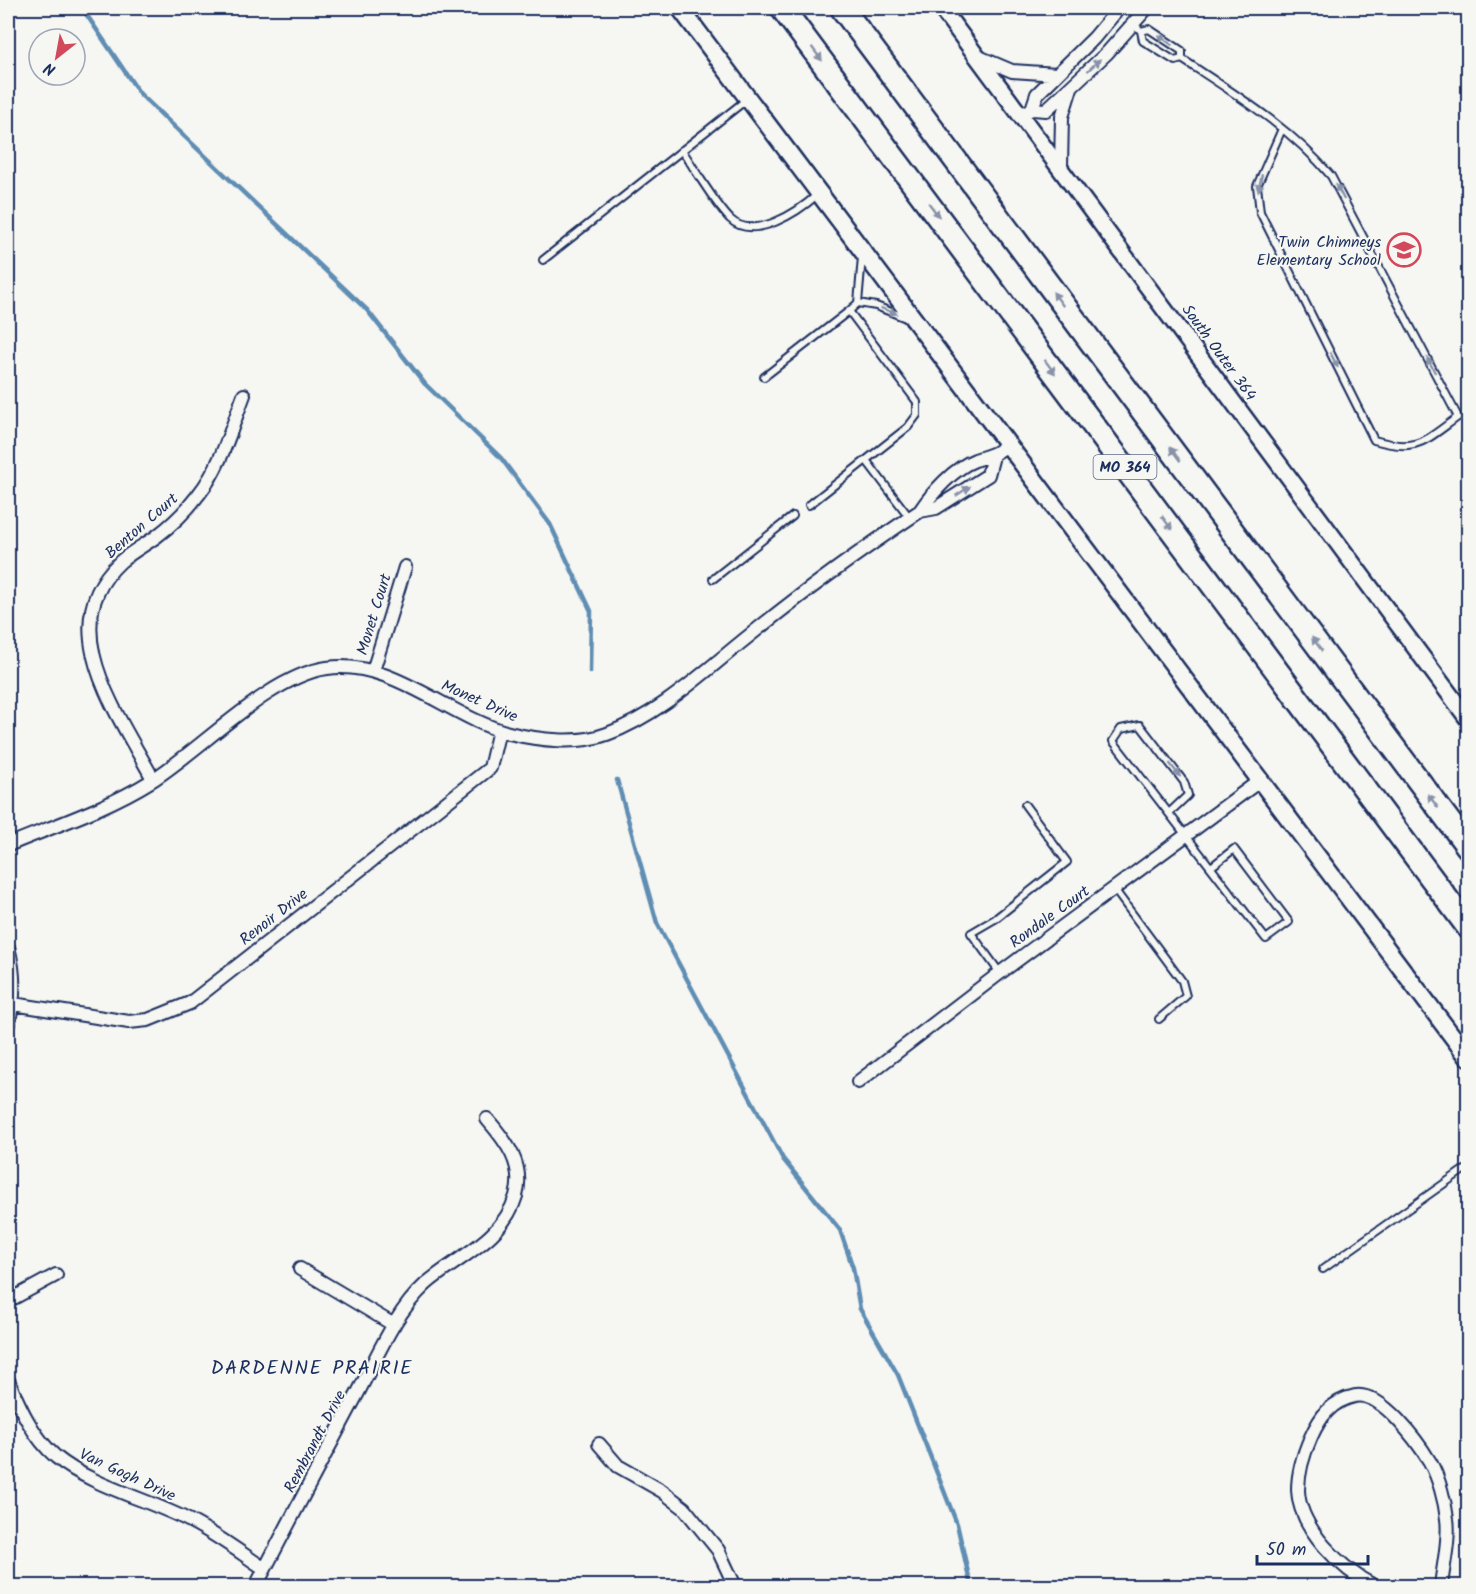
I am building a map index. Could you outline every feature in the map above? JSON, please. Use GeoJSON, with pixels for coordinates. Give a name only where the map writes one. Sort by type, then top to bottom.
{"type":"FeatureCollection","features":[{"type":"Feature","properties":{"kind":"highway","name":"MO 364"},"geometry":{"type":"LineString","coordinates":[[782,8],[1468,927]]}},
{"type":"Feature","properties":{"kind":"highway","name":"MO 364"},"geometry":{"type":"LineString","coordinates":[[842,8],[1468,848]]}},
{"type":"Feature","properties":{"kind":"main road"},"geometry":{"type":"LineString","coordinates":[[680,8],[1262,779],[1468,1057]]}},
{"type":"Feature","properties":{"kind":"street","name":"South Outer 364"},"geometry":{"type":"LineString","coordinates":[[941,8],[979,57],[1027,111],[1061,167],[1468,719]]}},
{"type":"Feature","properties":{"kind":"street"},"geometry":{"type":"LineString","coordinates":[[1027,111],[1037,94],[1094,38],[1117,8],[1137,27]]}},
{"type":"Feature","properties":{"kind":"street"},"geometry":{"type":"LineString","coordinates":[[1027,111],[1046,110],[1137,27],[1147,8]]}},
{"type":"Feature","properties":{"kind":"street"},"geometry":{"type":"LineString","coordinates":[[979,57],[1012,72],[1057,74]]}},
{"type":"Feature","properties":{"kind":"street"},"geometry":{"type":"LineString","coordinates":[[1061,167],[1062,117],[1071,86]]}},
{"type":"Feature","properties":{"kind":"street","name":"Benton Court"},"geometry":{"type":"LineString","coordinates":[[153,779],[109,697],[94,661],[88,636],[96,590],[120,562],[181,516],[199,494],[212,474],[244,395]]}},
{"type":"Feature","properties":{"kind":"street","name":"Monet Drive"},"geometry":{"type":"LineString","coordinates":[[8,845],[105,807],[153,779],[276,687],[325,668],[373,671],[500,730],[544,740],[606,735],[653,710],[787,605],[915,514],[933,490],[973,461],[993,456],[1008,444]]}},
{"type":"Feature","properties":{"kind":"street","name":"Monet Drive"},"geometry":{"type":"LineString","coordinates":[[915,514],[936,508],[988,475],[993,456]]}},
{"type":"Feature","properties":{"kind":"street","name":"Monet Court"},"geometry":{"type":"LineString","coordinates":[[373,671],[405,567]]}},
{"type":"Feature","properties":{"kind":"street","name":"Renoir Drive"},"geometry":{"type":"LineString","coordinates":[[13,1004],[129,1022],[148,1020],[190,1003],[490,768],[500,730]]}},
{"type":"Feature","properties":{"kind":"street","name":"Rondale Court"},"geometry":{"type":"LineString","coordinates":[[858,1082],[1000,973],[1262,779]]}},
{"type":"Feature","properties":{"kind":"street"},"geometry":{"type":"LineString","coordinates":[[8,947],[12,963],[13,1004],[8,1024]]}},
{"type":"Feature","properties":{"kind":"street","name":"Rembrandt Drive"},"geometry":{"type":"LineString","coordinates":[[256,1587],[394,1325],[426,1285],[471,1253],[503,1221],[516,1196],[518,1168],[507,1142],[487,1119]]}},
{"type":"Feature","properties":{"kind":"street"},"geometry":{"type":"LineString","coordinates":[[300,1269],[394,1325]]}},
{"type":"Feature","properties":{"kind":"street"},"geometry":{"type":"LineString","coordinates":[[8,1301],[56,1275]]}},
{"type":"Feature","properties":{"kind":"street","name":"Van Gogh Drive"},"geometry":{"type":"LineString","coordinates":[[8,1380],[25,1417],[42,1443],[57,1458],[76,1470],[193,1522],[265,1569]]}},
{"type":"Feature","properties":{"kind":"street"},"geometry":{"type":"LineString","coordinates":[[1374,1587],[1353,1576],[1327,1552],[1308,1520],[1298,1492],[1301,1458],[1318,1418],[1341,1401],[1356,1396],[1376,1400],[1404,1426],[1430,1463],[1442,1493],[1448,1521],[1441,1587]]}},
{"type":"Feature","properties":{"kind":"street"},"geometry":{"type":"LineString","coordinates":[[599,1444],[618,1466],[662,1491],[684,1508],[718,1550],[735,1587]]}},
{"type":"Feature","properties":{"kind":"lane"},"geometry":{"type":"LineString","coordinates":[[1137,27],[1143,41],[1175,61],[1182,59]]}},
{"type":"Feature","properties":{"kind":"lane"},"geometry":{"type":"LineString","coordinates":[[1137,27],[1149,29],[1182,51],[1182,59]]}},
{"type":"Feature","properties":{"kind":"lane"},"geometry":{"type":"LineString","coordinates":[[1182,59],[1282,129],[1311,152],[1331,176],[1458,417],[1418,445],[1394,446],[1374,440],[1260,212],[1257,186],[1282,129]]}},
{"type":"Feature","properties":{"kind":"lane"},"geometry":{"type":"LineString","coordinates":[[543,260],[749,97]]}},
{"type":"Feature","properties":{"kind":"lane"},"geometry":{"type":"LineString","coordinates":[[682,150],[731,220],[746,226],[768,224],[795,213],[820,193]]}},
{"type":"Feature","properties":{"kind":"lane"},"geometry":{"type":"LineString","coordinates":[[764,377],[858,303],[862,274],[861,248]]}},
{"type":"Feature","properties":{"kind":"lane"},"geometry":{"type":"LineString","coordinates":[[858,303],[876,306],[919,324]]}},
{"type":"Feature","properties":{"kind":"lane"},"geometry":{"type":"LineString","coordinates":[[809,504],[908,427],[917,416],[917,402],[849,311]]}},
{"type":"Feature","properties":{"kind":"lane"},"geometry":{"type":"LineString","coordinates":[[866,460],[915,514]]}},
{"type":"Feature","properties":{"kind":"lane"},"geometry":{"type":"LineString","coordinates":[[713,579],[793,516]]}},
{"type":"Feature","properties":{"kind":"lane"},"geometry":{"type":"LineString","coordinates":[[1168,813],[1188,795],[1184,782],[1140,725],[1122,729],[1113,741],[1168,813],[1266,939],[1289,922],[1234,849],[1211,867]]}},
{"type":"Feature","properties":{"kind":"lane"},"geometry":{"type":"LineString","coordinates":[[1000,973],[971,933],[995,919],[1067,862],[1025,805]]}},
{"type":"Feature","properties":{"kind":"lane"},"geometry":{"type":"LineString","coordinates":[[1114,889],[1182,981],[1186,996],[1160,1019]]}},
{"type":"Feature","properties":{"kind":"lane"},"geometry":{"type":"LineString","coordinates":[[1323,1269],[1468,1169]]}},
{"type":"Feature","properties":{"kind":"waterway"},"geometry":{"type":"LineString","coordinates":[[82,8],[140,94],[367,310],[425,384],[501,458],[550,524],[591,611],[590,672]]}},
{"type":"Feature","properties":{"kind":"waterway"},"geometry":{"type":"LineString","coordinates":[[617,780],[657,923],[783,1159],[840,1230],[853,1268],[860,1309],[898,1375],[957,1524],[971,1586]]}},
{"type":"Feature","properties":{"kind":"place","name":"Twin Chimneys Elementary School"},"geometry":{"type":"Point","coordinates":[1404,250]}},
{"type":"Feature","properties":{"kind":"district","name":"DARDENNE PRAIRIE"},"geometry":{"type":"Point","coordinates":[312,1367]}}]}
